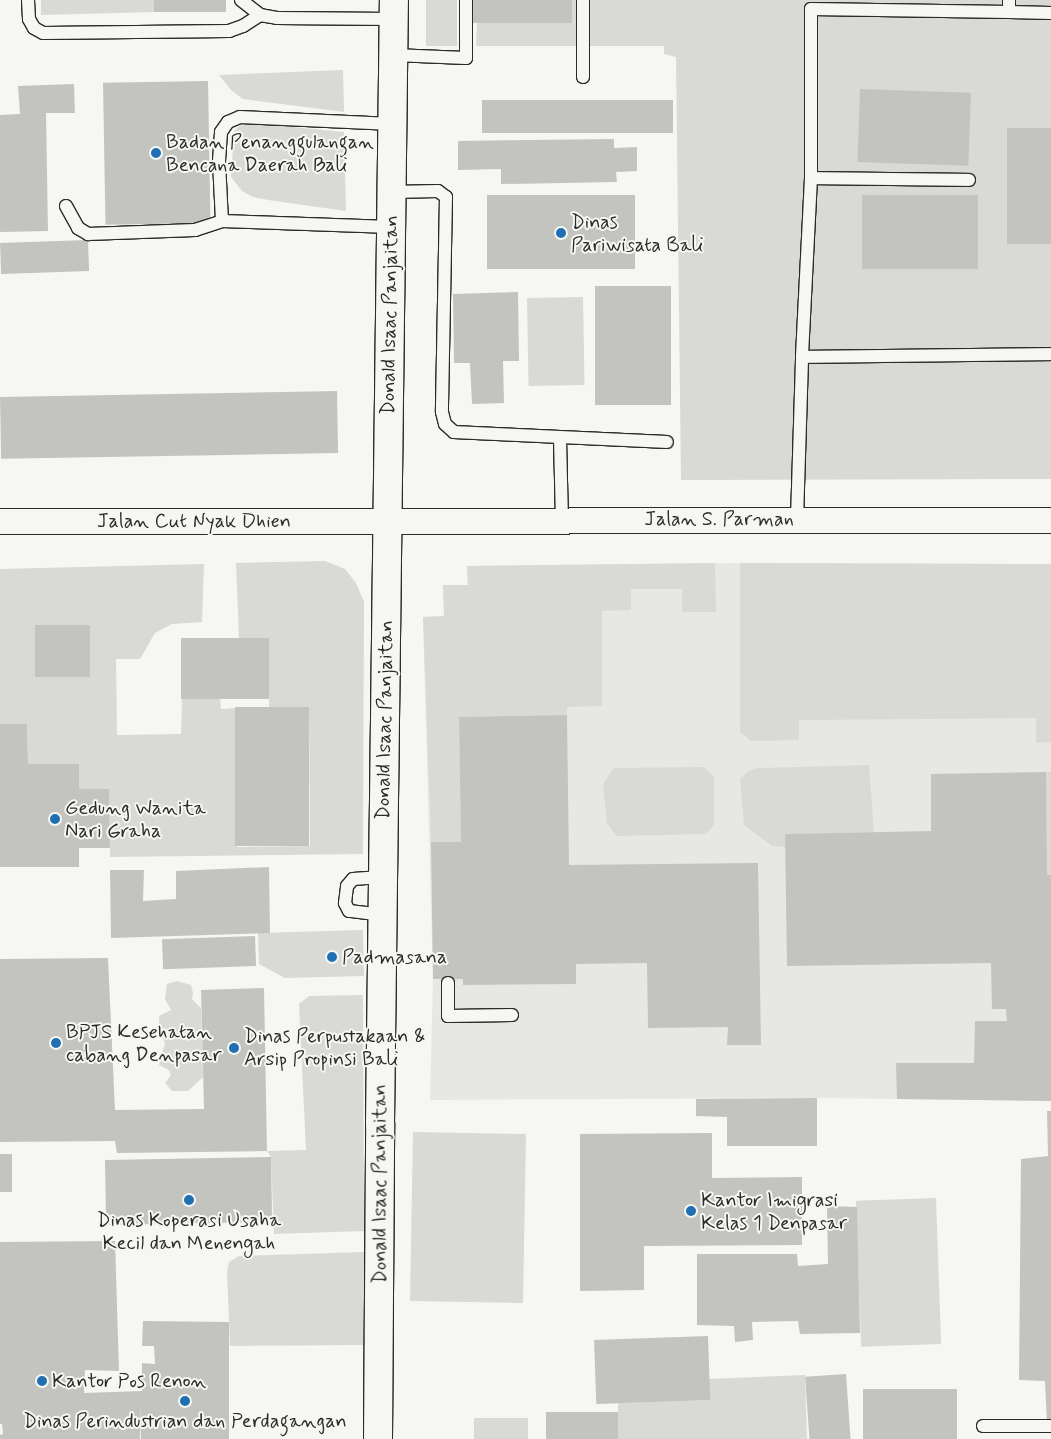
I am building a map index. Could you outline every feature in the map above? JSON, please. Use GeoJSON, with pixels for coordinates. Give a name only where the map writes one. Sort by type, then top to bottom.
{"type":"FeatureCollection","features":[{"type":"Feature","properties":{"kind":"street","name":"Donald Isaac Panjaitan"},"geometry":{"type":"LineString","coordinates":[[378,1439],[393,10]]}},
{"type":"Feature","properties":{"kind":"street","name":"Jalan S. Parman"},"geometry":{"type":"LineString","coordinates":[[388,522],[562,519],[1051,520]]}},
{"type":"Feature","properties":{"kind":"street","name":"Jalan Cut Nyak Dhien"},"geometry":{"type":"LineString","coordinates":[[0,521],[217,520],[388,522]]}},
{"type":"Feature","properties":{"kind":"lane"},"geometry":{"type":"LineString","coordinates":[[28,0],[29,19],[34,28],[43,33],[228,31],[243,26],[260,15]]}},
{"type":"Feature","properties":{"kind":"lane"},"geometry":{"type":"LineString","coordinates":[[242,0],[260,15],[277,18],[393,10]]}},
{"type":"Feature","properties":{"kind":"lane"},"geometry":{"type":"LineString","coordinates":[[393,55],[466,58],[466,0]]}},
{"type":"Feature","properties":{"kind":"lane"},"geometry":{"type":"LineString","coordinates":[[582,0],[583,77]]}},
{"type":"Feature","properties":{"kind":"lane"},"geometry":{"type":"LineString","coordinates":[[797,519],[802,357],[811,178],[811,4],[1009,6],[1051,13]]}},
{"type":"Feature","properties":{"kind":"lane"},"geometry":{"type":"LineString","coordinates":[[222,221],[219,186],[221,132],[228,122],[240,117],[392,124]]}},
{"type":"Feature","properties":{"kind":"lane"},"geometry":{"type":"LineString","coordinates":[[811,178],[969,180]]}},
{"type":"Feature","properties":{"kind":"lane"},"geometry":{"type":"LineString","coordinates":[[391,192],[438,191],[446,197],[442,412],[445,424],[454,432],[560,439],[667,442]]}},
{"type":"Feature","properties":{"kind":"lane"},"geometry":{"type":"LineString","coordinates":[[66,206],[78,228],[88,234],[195,230],[222,221],[391,227]]}},
{"type":"Feature","properties":{"kind":"lane"},"geometry":{"type":"LineString","coordinates":[[802,357],[1051,354]]}},
{"type":"Feature","properties":{"kind":"lane"},"geometry":{"type":"LineString","coordinates":[[560,439],[562,519]]}},
{"type":"Feature","properties":{"kind":"lane"},"geometry":{"type":"LineString","coordinates":[[383,916],[349,910],[345,903],[347,886],[353,879],[384,877]]}},
{"type":"Feature","properties":{"kind":"lane"},"geometry":{"type":"LineString","coordinates":[[448,983],[448,1016],[512,1015]]}},
{"type":"Feature","properties":{"kind":"lane"},"geometry":{"type":"LineString","coordinates":[[983,1426],[1051,1426]]}},
{"type":"Feature","properties":{"kind":"shaded area"},"geometry":{"type":"Polygon","coordinates":[[[41,0],[154,0],[154,12],[41,15],[41,0]]]}},
{"type":"Feature","properties":{"kind":"shaded area"},"geometry":{"type":"Polygon","coordinates":[[[426,0],[457,0],[457,46],[426,46],[426,0]]]}},
{"type":"Feature","properties":{"kind":"shaded area"},"geometry":{"type":"Polygon","coordinates":[[[572,0],[1051,0],[1051,479],[681,480],[676,57],[664,54],[664,46],[476,46],[477,23],[572,0]]]}},
{"type":"Feature","properties":{"kind":"shaded area"},"geometry":{"type":"Polygon","coordinates":[[[343,70],[344,112],[243,99],[231,90],[219,75],[343,70]]]}},
{"type":"Feature","properties":{"kind":"shaded area"},"geometry":{"type":"Polygon","coordinates":[[[252,123],[344,132],[346,211],[268,200],[253,197],[242,191],[231,177],[234,131],[239,126],[252,123]]]}},
{"type":"Feature","properties":{"kind":"shaded area"},"geometry":{"type":"Polygon","coordinates":[[[583,297],[585,385],[529,386],[527,298],[583,297]]]}},
{"type":"Feature","properties":{"kind":"shaded area"},"geometry":{"type":"Polygon","coordinates":[[[325,561],[345,569],[356,583],[364,602],[363,854],[110,857],[109,789],[79,789],[78,764],[28,764],[27,724],[0,724],[0,569],[204,564],[202,622],[172,624],[155,633],[140,659],[116,659],[117,735],[181,734],[182,699],[220,698],[221,709],[235,708],[237,847],[310,846],[309,707],[269,707],[269,638],[239,638],[236,563],[325,561]]]}},
{"type":"Feature","properties":{"kind":"shaded area"},"geometry":{"type":"Polygon","coordinates":[[[715,563],[716,612],[682,612],[682,589],[631,589],[631,610],[602,611],[602,706],[567,707],[567,715],[459,717],[461,842],[431,842],[423,617],[444,616],[443,585],[468,585],[467,566],[715,563]]]}},
{"type":"Feature","properties":{"kind":"shaded area"},"geometry":{"type":"Polygon","coordinates":[[[740,563],[1051,564],[1051,1101],[817,1098],[430,1100],[433,979],[423,617],[444,616],[443,585],[468,585],[467,566],[740,563]]]}},
{"type":"Feature","properties":{"kind":"shaded area"},"geometry":{"type":"Polygon","coordinates":[[[740,563],[1051,564],[1051,742],[1036,743],[1036,718],[799,720],[799,740],[751,741],[740,732],[740,563]]]}},
{"type":"Feature","properties":{"kind":"shaded area"},"geometry":{"type":"Polygon","coordinates":[[[869,765],[874,832],[785,834],[785,847],[772,846],[744,825],[740,779],[748,771],[758,768],[869,765]]]}},
{"type":"Feature","properties":{"kind":"shaded area"},"geometry":{"type":"Polygon","coordinates":[[[704,767],[714,777],[714,825],[706,834],[616,836],[607,823],[603,784],[614,768],[704,767]]]}},
{"type":"Feature","properties":{"kind":"shaded area"},"geometry":{"type":"Polygon","coordinates":[[[1046,772],[1051,772],[1051,875],[1047,875],[1046,772]]]}},
{"type":"Feature","properties":{"kind":"shaded area"},"geometry":{"type":"Polygon","coordinates":[[[363,930],[364,976],[285,978],[259,964],[258,933],[363,930]]]}},
{"type":"Feature","properties":{"kind":"shaded area"},"geometry":{"type":"Polygon","coordinates":[[[177,981],[191,985],[192,999],[201,1008],[203,1077],[188,1091],[172,1091],[165,1083],[171,1075],[169,1070],[159,1065],[165,1043],[159,1030],[159,1016],[171,1010],[165,999],[167,984],[177,981]]]}},
{"type":"Feature","properties":{"kind":"shaded area"},"geometry":{"type":"Polygon","coordinates":[[[363,995],[364,1231],[274,1234],[271,1157],[267,1151],[306,1150],[299,1004],[309,996],[363,995]]]}},
{"type":"Feature","properties":{"kind":"shaded area"},"geometry":{"type":"Polygon","coordinates":[[[413,1132],[526,1134],[523,1303],[410,1301],[413,1132]]]}},
{"type":"Feature","properties":{"kind":"shaded area"},"geometry":{"type":"Polygon","coordinates":[[[936,1198],[941,1344],[861,1347],[856,1201],[936,1198]]]}},
{"type":"Feature","properties":{"kind":"shaded area"},"geometry":{"type":"Polygon","coordinates":[[[364,1252],[365,1345],[230,1346],[227,1272],[229,1262],[239,1256],[364,1252]]]}},
{"type":"Feature","properties":{"kind":"shaded area"},"geometry":{"type":"Polygon","coordinates":[[[805,1375],[807,1439],[618,1439],[618,1403],[709,1400],[709,1379],[805,1375]]]}},
{"type":"Feature","properties":{"kind":"shaded area"},"geometry":{"type":"Polygon","coordinates":[[[474,1418],[528,1418],[528,1439],[474,1439],[474,1418]]]}},
{"type":"Feature","properties":{"kind":"building"},"geometry":{"type":"Polygon","coordinates":[[[154,0],[226,0],[226,12],[154,12],[154,0]]]}},
{"type":"Feature","properties":{"kind":"building"},"geometry":{"type":"Polygon","coordinates":[[[472,0],[572,0],[572,23],[472,23],[472,0]]]}},
{"type":"Feature","properties":{"kind":"building","name":"Badan Penanggulangan Bencana Daerah Bali"},"geometry":{"type":"Polygon","coordinates":[[[208,81],[210,223],[105,225],[103,83],[208,81]]]}},
{"type":"Feature","properties":{"kind":"building"},"geometry":{"type":"Polygon","coordinates":[[[74,84],[75,113],[46,113],[48,231],[0,232],[0,115],[20,114],[18,86],[74,84]]]}},
{"type":"Feature","properties":{"kind":"building"},"geometry":{"type":"Polygon","coordinates":[[[860,89],[971,93],[968,166],[857,162],[860,89]]]}},
{"type":"Feature","properties":{"kind":"building"},"geometry":{"type":"Polygon","coordinates":[[[482,100],[673,100],[673,133],[482,133],[482,100]]]}},
{"type":"Feature","properties":{"kind":"building"},"geometry":{"type":"Polygon","coordinates":[[[1007,128],[1051,128],[1051,244],[1007,244],[1007,128]]]}},
{"type":"Feature","properties":{"kind":"building"},"geometry":{"type":"Polygon","coordinates":[[[614,139],[614,148],[637,147],[637,171],[616,172],[617,182],[501,184],[501,169],[458,170],[458,141],[614,139]]]}},
{"type":"Feature","properties":{"kind":"building","name":"Dinas Pariwisata Bali"},"geometry":{"type":"Polygon","coordinates":[[[487,195],[635,195],[635,269],[487,269],[487,195]]]}},
{"type":"Feature","properties":{"kind":"building"},"geometry":{"type":"Polygon","coordinates":[[[862,195],[978,195],[978,269],[862,269],[862,195]]]}},
{"type":"Feature","properties":{"kind":"building"},"geometry":{"type":"Polygon","coordinates":[[[88,240],[89,271],[1,274],[0,243],[88,240]]]}},
{"type":"Feature","properties":{"kind":"building","name":"Dinas Pariwisata Bali"},"geometry":{"type":"Polygon","coordinates":[[[595,286],[671,286],[671,405],[595,405],[595,286]]]}},
{"type":"Feature","properties":{"kind":"building"},"geometry":{"type":"Polygon","coordinates":[[[518,292],[519,361],[503,361],[504,403],[472,404],[470,363],[454,363],[453,294],[518,292]]]}},
{"type":"Feature","properties":{"kind":"building"},"geometry":{"type":"Polygon","coordinates":[[[337,391],[338,453],[1,459],[0,397],[337,391]]]}},
{"type":"Feature","properties":{"kind":"building"},"geometry":{"type":"Polygon","coordinates":[[[35,625],[90,625],[90,677],[35,677],[35,625]]]}},
{"type":"Feature","properties":{"kind":"building"},"geometry":{"type":"Polygon","coordinates":[[[181,638],[269,638],[269,699],[181,699],[181,638]]]}},
{"type":"Feature","properties":{"kind":"building"},"geometry":{"type":"Polygon","coordinates":[[[235,707],[309,707],[309,846],[235,846],[235,707]]]}},
{"type":"Feature","properties":{"kind":"building"},"geometry":{"type":"Polygon","coordinates":[[[567,715],[569,865],[758,863],[761,1045],[727,1045],[728,1027],[648,1028],[647,963],[576,964],[576,984],[463,985],[463,979],[433,979],[431,842],[461,842],[459,717],[567,715]]]}},
{"type":"Feature","properties":{"kind":"building","name":"Gedung Wanita Nari Graha"},"geometry":{"type":"Polygon","coordinates":[[[0,724],[27,724],[28,764],[79,764],[79,789],[109,789],[110,848],[79,848],[79,867],[0,867],[0,724]]]}},
{"type":"Feature","properties":{"kind":"building"},"geometry":{"type":"Polygon","coordinates":[[[1046,772],[1047,875],[1051,875],[1051,1101],[897,1099],[896,1063],[974,1063],[975,1021],[1007,1021],[1006,1009],[992,1009],[991,963],[787,966],[785,834],[931,831],[931,774],[1046,772]]]}},
{"type":"Feature","properties":{"kind":"building"},"geometry":{"type":"Polygon","coordinates":[[[269,867],[270,933],[111,938],[110,870],[144,870],[143,901],[176,899],[176,871],[269,867]]]}},
{"type":"Feature","properties":{"kind":"building"},"geometry":{"type":"Polygon","coordinates":[[[255,936],[256,966],[163,969],[162,939],[255,936]]]}},
{"type":"Feature","properties":{"kind":"building","name":"Dinas Perpustakaan & Arsip Propinsi Bali"},"geometry":{"type":"Polygon","coordinates":[[[108,958],[115,1110],[204,1109],[201,990],[264,988],[267,1151],[117,1153],[115,1141],[0,1142],[0,959],[108,958]]]}},
{"type":"Feature","properties":{"kind":"building"},"geometry":{"type":"Polygon","coordinates":[[[817,1098],[817,1146],[727,1146],[727,1117],[696,1116],[696,1099],[817,1098]]]}},
{"type":"Feature","properties":{"kind":"building"},"geometry":{"type":"Polygon","coordinates":[[[1047,1111],[1051,1111],[1051,1424],[1047,1424],[1045,1381],[1019,1380],[1021,1159],[1048,1156],[1047,1111]]]}},
{"type":"Feature","properties":{"kind":"building","name":"Kantor Imigrasi Kelas 1 Denpasar"},"geometry":{"type":"Polygon","coordinates":[[[712,1133],[712,1178],[802,1177],[802,1245],[644,1246],[644,1290],[580,1291],[580,1134],[712,1133]]]}},
{"type":"Feature","properties":{"kind":"building"},"geometry":{"type":"Polygon","coordinates":[[[0,1154],[12,1154],[12,1192],[0,1192],[0,1154]]]}},
{"type":"Feature","properties":{"kind":"building","name":"Dinas Koperasi Usaha Kecil dan Menengah"},"geometry":{"type":"Polygon","coordinates":[[[271,1157],[272,1222],[106,1225],[105,1160],[271,1157]]]}},
{"type":"Feature","properties":{"kind":"building"},"geometry":{"type":"Polygon","coordinates":[[[827,1206],[857,1207],[860,1333],[800,1334],[798,1321],[752,1322],[753,1340],[735,1342],[734,1326],[697,1325],[697,1254],[797,1254],[798,1266],[828,1264],[827,1206]]]}},
{"type":"Feature","properties":{"kind":"building"},"geometry":{"type":"Polygon","coordinates":[[[115,1241],[119,1371],[85,1370],[84,1393],[142,1391],[142,1363],[155,1364],[154,1346],[142,1346],[143,1321],[229,1322],[229,1439],[141,1439],[141,1404],[140,1439],[0,1439],[0,1435],[3,1434],[2,1424],[0,1424],[0,1242],[115,1241]]]}},
{"type":"Feature","properties":{"kind":"building"},"geometry":{"type":"Polygon","coordinates":[[[708,1336],[710,1400],[596,1404],[594,1340],[708,1336]]]}},
{"type":"Feature","properties":{"kind":"building"},"geometry":{"type":"Polygon","coordinates":[[[846,1374],[851,1439],[809,1439],[805,1377],[846,1374]]]}},
{"type":"Feature","properties":{"kind":"building"},"geometry":{"type":"Polygon","coordinates":[[[863,1389],[957,1389],[957,1439],[863,1439],[863,1389]]]}},
{"type":"Feature","properties":{"kind":"building"},"geometry":{"type":"Polygon","coordinates":[[[546,1412],[618,1412],[618,1439],[546,1439],[546,1412]]]}},
{"type":"Feature","properties":{"kind":"place","name":"Badan Penanggulangan Bencana Daerah Bali"},"geometry":{"type":"Point","coordinates":[156,153]}},
{"type":"Feature","properties":{"kind":"place","name":"Dinas Pariwisata Bali"},"geometry":{"type":"Point","coordinates":[561,233]}},
{"type":"Feature","properties":{"kind":"place","name":"Gedung Wanita Nari Graha"},"geometry":{"type":"Point","coordinates":[55,819]}},
{"type":"Feature","properties":{"kind":"place","name":"Padmasana"},"geometry":{"type":"Point","coordinates":[332,957]}},
{"type":"Feature","properties":{"kind":"place","name":"BPJS Kesehatan cabang Denpasar"},"geometry":{"type":"Point","coordinates":[56,1043]}},
{"type":"Feature","properties":{"kind":"place","name":"Dinas Perpustakaan & Arsip Propinsi Bali"},"geometry":{"type":"Point","coordinates":[234,1048]}},
{"type":"Feature","properties":{"kind":"place","name":"Dinas Koperasi Usaha Kecil dan Menengah"},"geometry":{"type":"Point","coordinates":[189,1200]}},
{"type":"Feature","properties":{"kind":"place","name":"Kantor Imigrasi Kelas 1 Denpasar"},"geometry":{"type":"Point","coordinates":[691,1211]}},
{"type":"Feature","properties":{"kind":"place","name":"Kantor Pos Renon"},"geometry":{"type":"Point","coordinates":[42,1381]}},
{"type":"Feature","properties":{"kind":"place","name":"Dinas Perindustrian dan Perdagangan"},"geometry":{"type":"Point","coordinates":[185,1401]}}]}
